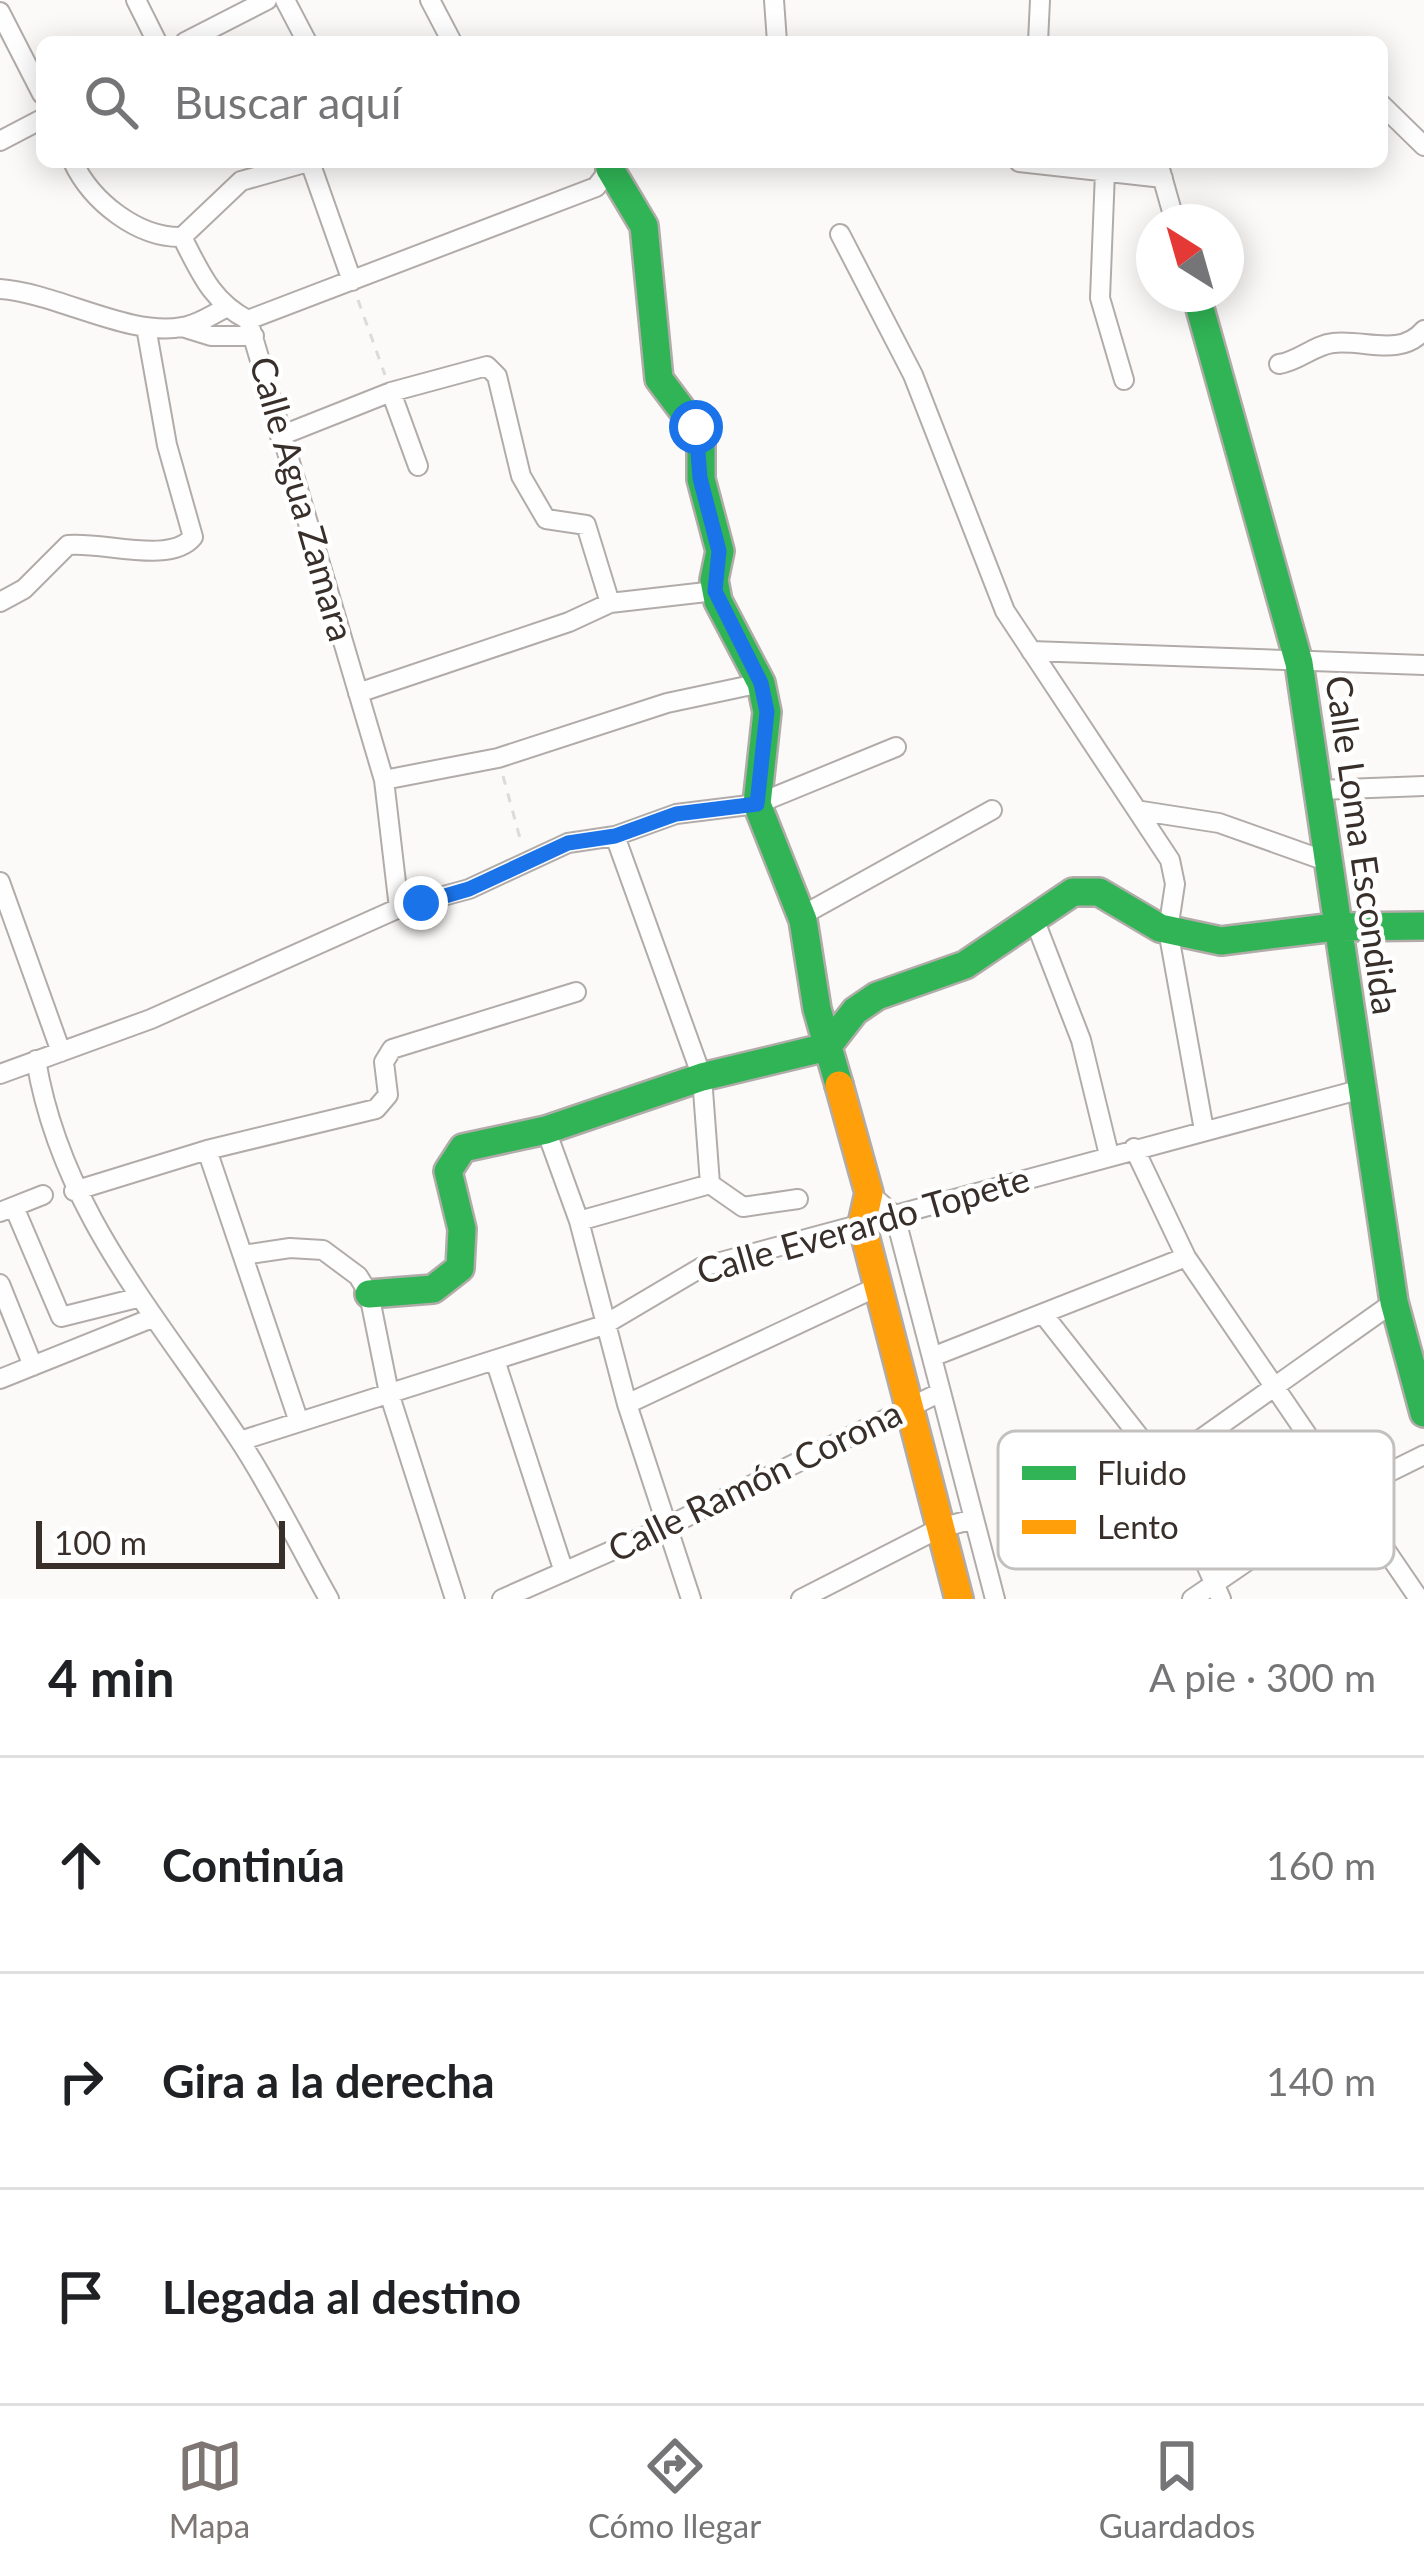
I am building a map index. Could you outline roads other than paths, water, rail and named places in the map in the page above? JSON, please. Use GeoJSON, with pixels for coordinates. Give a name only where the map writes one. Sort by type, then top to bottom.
{"type":"FeatureCollection","features":[{"type":"Feature","properties":{"kind":"street"},"geometry":{"type":"LineString","coordinates":[[136,0],[155,36]]}},
{"type":"Feature","properties":{"kind":"street"},"geometry":{"type":"LineString","coordinates":[[197,36],[267,0]]}},
{"type":"Feature","properties":{"kind":"street"},"geometry":{"type":"LineString","coordinates":[[285,0],[305,36]]}},
{"type":"Feature","properties":{"kind":"street"},"geometry":{"type":"LineString","coordinates":[[430,0],[449,36]]}},
{"type":"Feature","properties":{"kind":"street"},"geometry":{"type":"LineString","coordinates":[[774,0],[777,36]]}},
{"type":"Feature","properties":{"kind":"street"},"geometry":{"type":"LineString","coordinates":[[1038,36],[1040,0]]}},
{"type":"Feature","properties":{"kind":"street"},"geometry":{"type":"LineString","coordinates":[[0,12],[36,82]]}},
{"type":"Feature","properties":{"kind":"street"},"geometry":{"type":"LineString","coordinates":[[1388,110],[1424,146]]}},
{"type":"Feature","properties":{"kind":"street"},"geometry":{"type":"LineString","coordinates":[[0,141],[36,122]]}},
{"type":"Feature","properties":{"kind":"street"},"geometry":{"type":"LineString","coordinates":[[77,168],[81,178],[132,225],[157,237],[182,237],[241,181],[288,168]]}},
{"type":"Feature","properties":{"kind":"street"},"geometry":{"type":"LineString","coordinates":[[233,168],[241,181]]}},
{"type":"Feature","properties":{"kind":"street"},"geometry":{"type":"LineString","coordinates":[[311,168],[352,281]]}},
{"type":"Feature","properties":{"kind":"street"},"geometry":{"type":"LineString","coordinates":[[0,289],[57,298],[146,327],[182,327],[211,337],[251,328],[352,281],[596,187],[608,168]]}},
{"type":"Feature","properties":{"kind":"street"},"geometry":{"type":"LineString","coordinates":[[610,168],[644,226],[659,379],[700,435],[700,478],[719,551],[715,591],[761,683],[767,712],[757,804],[801,916],[817,1009],[868,1193],[862,1224],[959,1599]]}},
{"type":"Feature","properties":{"kind":"street"},"geometry":{"type":"LineString","coordinates":[[1071,168],[1161,170],[1170,204]]}},
{"type":"Feature","properties":{"kind":"street"},"geometry":{"type":"LineString","coordinates":[[1105,172],[1100,298],[1124,380]]}},
{"type":"Feature","properties":{"kind":"street"},"geometry":{"type":"LineString","coordinates":[[840,234],[913,375],[1000,602],[1142,811],[1174,873],[1168,930],[1204,1130]]}},
{"type":"Feature","properties":{"kind":"street"},"geometry":{"type":"LineString","coordinates":[[182,237],[225,308],[182,327]]}},
{"type":"Feature","properties":{"kind":"street","name":"Calle Agua Zamara"},"geometry":{"type":"LineString","coordinates":[[225,308],[251,328],[384,781],[399,908]]}},
{"type":"Feature","properties":{"kind":"street","name":"Calle Loma Escondida"},"geometry":{"type":"LineString","coordinates":[[1201,312],[1299,663],[1394,1302],[1424,1413]]}},
{"type":"Feature","properties":{"kind":"street"},"geometry":{"type":"LineString","coordinates":[[0,602],[24,589],[68,544],[161,549],[181,547],[193,537],[167,445],[146,327]]}},
{"type":"Feature","properties":{"kind":"street"},"geometry":{"type":"LineString","coordinates":[[1279,364],[1334,343],[1391,347],[1417,338],[1424,330]]}},
{"type":"Feature","properties":{"kind":"street"},"geometry":{"type":"LineString","coordinates":[[280,436],[391,392],[482,365],[491,368],[522,481],[546,519],[576,520],[589,528],[610,603]]}},
{"type":"Feature","properties":{"kind":"street"},"geometry":{"type":"LineString","coordinates":[[391,392],[418,466]]}},
{"type":"Feature","properties":{"kind":"street"},"geometry":{"type":"LineString","coordinates":[[358,693],[569,622],[610,603],[715,591]]}},
{"type":"Feature","properties":{"kind":"street"},"geometry":{"type":"LineString","coordinates":[[1030,651],[1424,665]]}},
{"type":"Feature","properties":{"kind":"street"},"geometry":{"type":"LineString","coordinates":[[384,781],[498,758],[667,703],[761,683]]}},
{"type":"Feature","properties":{"kind":"street"},"geometry":{"type":"LineString","coordinates":[[0,1074],[211,994],[399,908],[469,889],[568,843],[615,836],[676,814],[757,804],[896,747]]}},
{"type":"Feature","properties":{"kind":"street"},"geometry":{"type":"LineString","coordinates":[[1318,790],[1424,786]]}},
{"type":"Feature","properties":{"kind":"street"},"geometry":{"type":"LineString","coordinates":[[801,916],[992,810]]}},
{"type":"Feature","properties":{"kind":"street"},"geometry":{"type":"LineString","coordinates":[[1142,811],[1220,823],[1326,861]]}},
{"type":"Feature","properties":{"kind":"street"},"geometry":{"type":"LineString","coordinates":[[615,836],[702,1077],[710,1184],[743,1208],[798,1199]]}},
{"type":"Feature","properties":{"kind":"street"},"geometry":{"type":"LineString","coordinates":[[0,883],[62,1052]]}},
{"type":"Feature","properties":{"kind":"street"},"geometry":{"type":"LineString","coordinates":[[369,1294],[419,1293],[459,1272],[467,1259],[448,1171],[452,1157],[463,1148],[546,1130],[702,1077],[827,1047],[855,1011],[906,981],[965,964],[1072,892],[1099,892],[1168,930],[1230,941],[1335,928],[1424,926]]}},
{"type":"Feature","properties":{"kind":"street"},"geometry":{"type":"LineString","coordinates":[[1033,916],[1081,1040],[1109,1155]]}},
{"type":"Feature","properties":{"kind":"street"},"geometry":{"type":"LineString","coordinates":[[0,945],[20,935]]}},
{"type":"Feature","properties":{"kind":"street"},"geometry":{"type":"LineString","coordinates":[[74,1191],[207,1150],[382,1105],[388,1095],[384,1062],[392,1049],[576,992]]}},
{"type":"Feature","properties":{"kind":"street"},"geometry":{"type":"LineString","coordinates":[[817,1009],[855,1011]]}},
{"type":"Feature","properties":{"kind":"street"},"geometry":{"type":"LineString","coordinates":[[35,1060],[51,1132],[74,1191],[137,1298],[240,1441],[329,1599]]}},
{"type":"Feature","properties":{"kind":"street","name":"Calle Everardo Topete"},"geometry":{"type":"LineString","coordinates":[[240,1441],[604,1325],[702,1267],[1362,1090]]}},
{"type":"Feature","properties":{"kind":"street"},"geometry":{"type":"LineString","coordinates":[[546,1130],[579,1221],[627,1404],[691,1599]]}},
{"type":"Feature","properties":{"kind":"street"},"geometry":{"type":"LineString","coordinates":[[1134,1148],[1186,1257],[1305,1431]]}},
{"type":"Feature","properties":{"kind":"street"},"geometry":{"type":"LineString","coordinates":[[207,1150],[299,1422]]}},
{"type":"Feature","properties":{"kind":"street"},"geometry":{"type":"LineString","coordinates":[[579,1221],[710,1184]]}},
{"type":"Feature","properties":{"kind":"street"},"geometry":{"type":"LineString","coordinates":[[868,1193],[895,1216],[995,1599]]}},
{"type":"Feature","properties":{"kind":"street"},"geometry":{"type":"LineString","coordinates":[[43,1196],[7,1209],[56,1313],[68,1318],[137,1298]]}},
{"type":"Feature","properties":{"kind":"street"},"geometry":{"type":"LineString","coordinates":[[242,1255],[290,1248],[323,1250],[340,1258],[369,1294],[389,1393],[454,1599]]}},
{"type":"Feature","properties":{"kind":"street"},"geometry":{"type":"LineString","coordinates":[[932,1357],[1186,1257]]}},
{"type":"Feature","properties":{"kind":"street"},"geometry":{"type":"LineString","coordinates":[[0,1284],[33,1366]]}},
{"type":"Feature","properties":{"kind":"street"},"geometry":{"type":"LineString","coordinates":[[627,1404],[879,1286]]}},
{"type":"Feature","properties":{"kind":"street"},"geometry":{"type":"LineString","coordinates":[[1215,1431],[1394,1302]]}},
{"type":"Feature","properties":{"kind":"street"},"geometry":{"type":"LineString","coordinates":[[102,1311],[112,1335]]}},
{"type":"Feature","properties":{"kind":"street"},"geometry":{"type":"LineString","coordinates":[[1043,1314],[1135,1431]]}},
{"type":"Feature","properties":{"kind":"street"},"geometry":{"type":"LineString","coordinates":[[0,1378],[152,1318]]}},
{"type":"Feature","properties":{"kind":"street"},"geometry":{"type":"LineString","coordinates":[[495,1360],[564,1572]]}},
{"type":"Feature","properties":{"kind":"street","name":"Calle Ramón Corona"},"geometry":{"type":"LineString","coordinates":[[502,1599],[668,1526],[941,1391]]}},
{"type":"Feature","properties":{"kind":"street"},"geometry":{"type":"LineString","coordinates":[[1394,1470],[1424,1455]]}},
{"type":"Feature","properties":{"kind":"street"},"geometry":{"type":"LineString","coordinates":[[801,1599],[940,1528],[974,1519]]}},
{"type":"Feature","properties":{"kind":"street"},"geometry":{"type":"LineString","coordinates":[[1394,1562],[1419,1599]]}},
{"type":"Feature","properties":{"kind":"street"},"geometry":{"type":"LineString","coordinates":[[1192,1599],[1218,1591],[1247,1569]]}}]}
